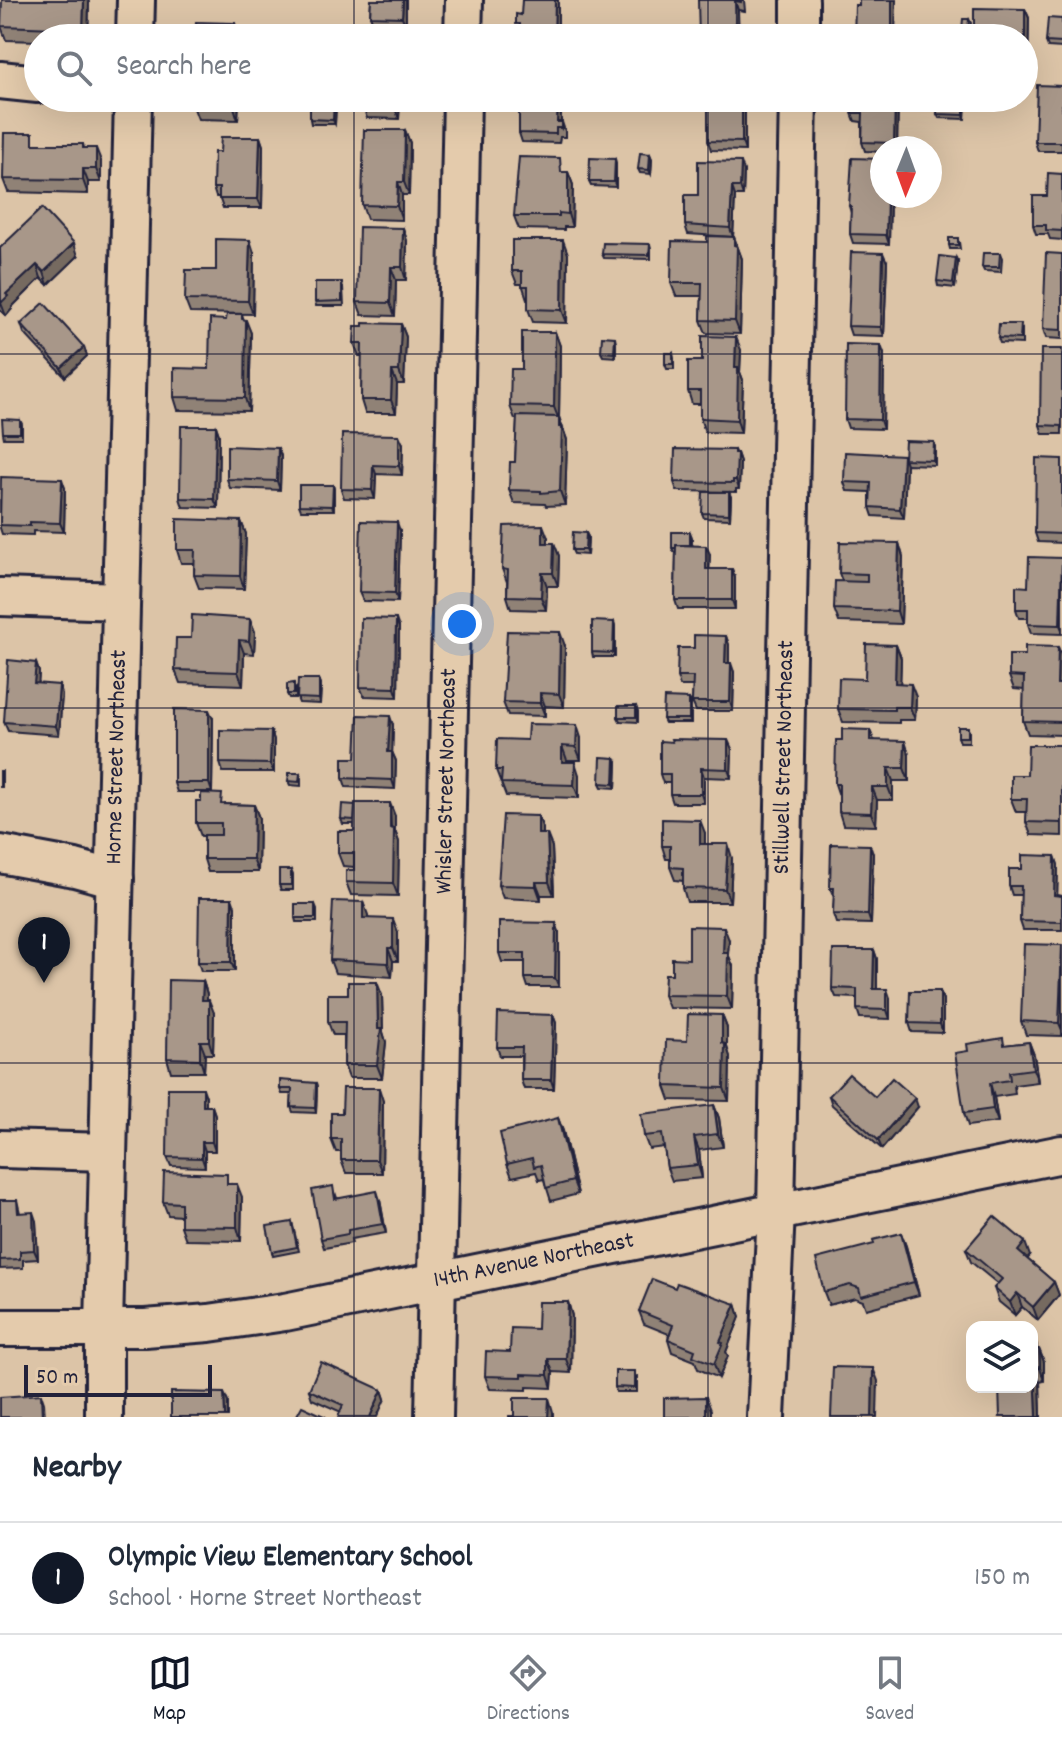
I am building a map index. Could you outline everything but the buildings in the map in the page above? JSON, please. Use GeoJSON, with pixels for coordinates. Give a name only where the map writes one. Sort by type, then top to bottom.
{"type":"FeatureCollection","features":[{"type":"Feature","properties":{"kind":"street"},"geometry":{"type":"LineString","coordinates":[[135,24],[136,0]]}},
{"type":"Feature","properties":{"kind":"street"},"geometry":{"type":"LineString","coordinates":[[463,24],[464,0]]}},
{"type":"Feature","properties":{"kind":"street"},"geometry":{"type":"LineString","coordinates":[[800,0],[800,24]]}},
{"type":"Feature","properties":{"kind":"street"},"geometry":{"type":"LineString","coordinates":[[0,80],[24,83]]}},
{"type":"Feature","properties":{"kind":"street","name":"Horne Street Northeast"},"geometry":{"type":"LineString","coordinates":[[104,1417],[133,112]]}},
{"type":"Feature","properties":{"kind":"street","name":"Whisler Street Northeast"},"geometry":{"type":"LineString","coordinates":[[434,1417],[462,112]]}},
{"type":"Feature","properties":{"kind":"street","name":"Stillwell Street Northeast"},"geometry":{"type":"LineString","coordinates":[[766,1417],[776,1212],[798,112]]}},
{"type":"Feature","properties":{"kind":"street"},"geometry":{"type":"LineString","coordinates":[[0,597],[121,601]]}},
{"type":"Feature","properties":{"kind":"street"},"geometry":{"type":"LineString","coordinates":[[0,854],[115,879]]}},
{"type":"Feature","properties":{"kind":"street"},"geometry":{"type":"LineString","coordinates":[[0,1149],[108,1152]]}},
{"type":"Feature","properties":{"kind":"street","name":"14th Avenue Northeast"},"geometry":{"type":"LineString","coordinates":[[0,1328],[104,1328],[209,1323],[285,1312],[1062,1154]]}},
{"type":"Feature","properties":{"kind":"place","name":"Olympic View Elementary School"},"geometry":{"type":"Point","coordinates":[44,983]}}]}
